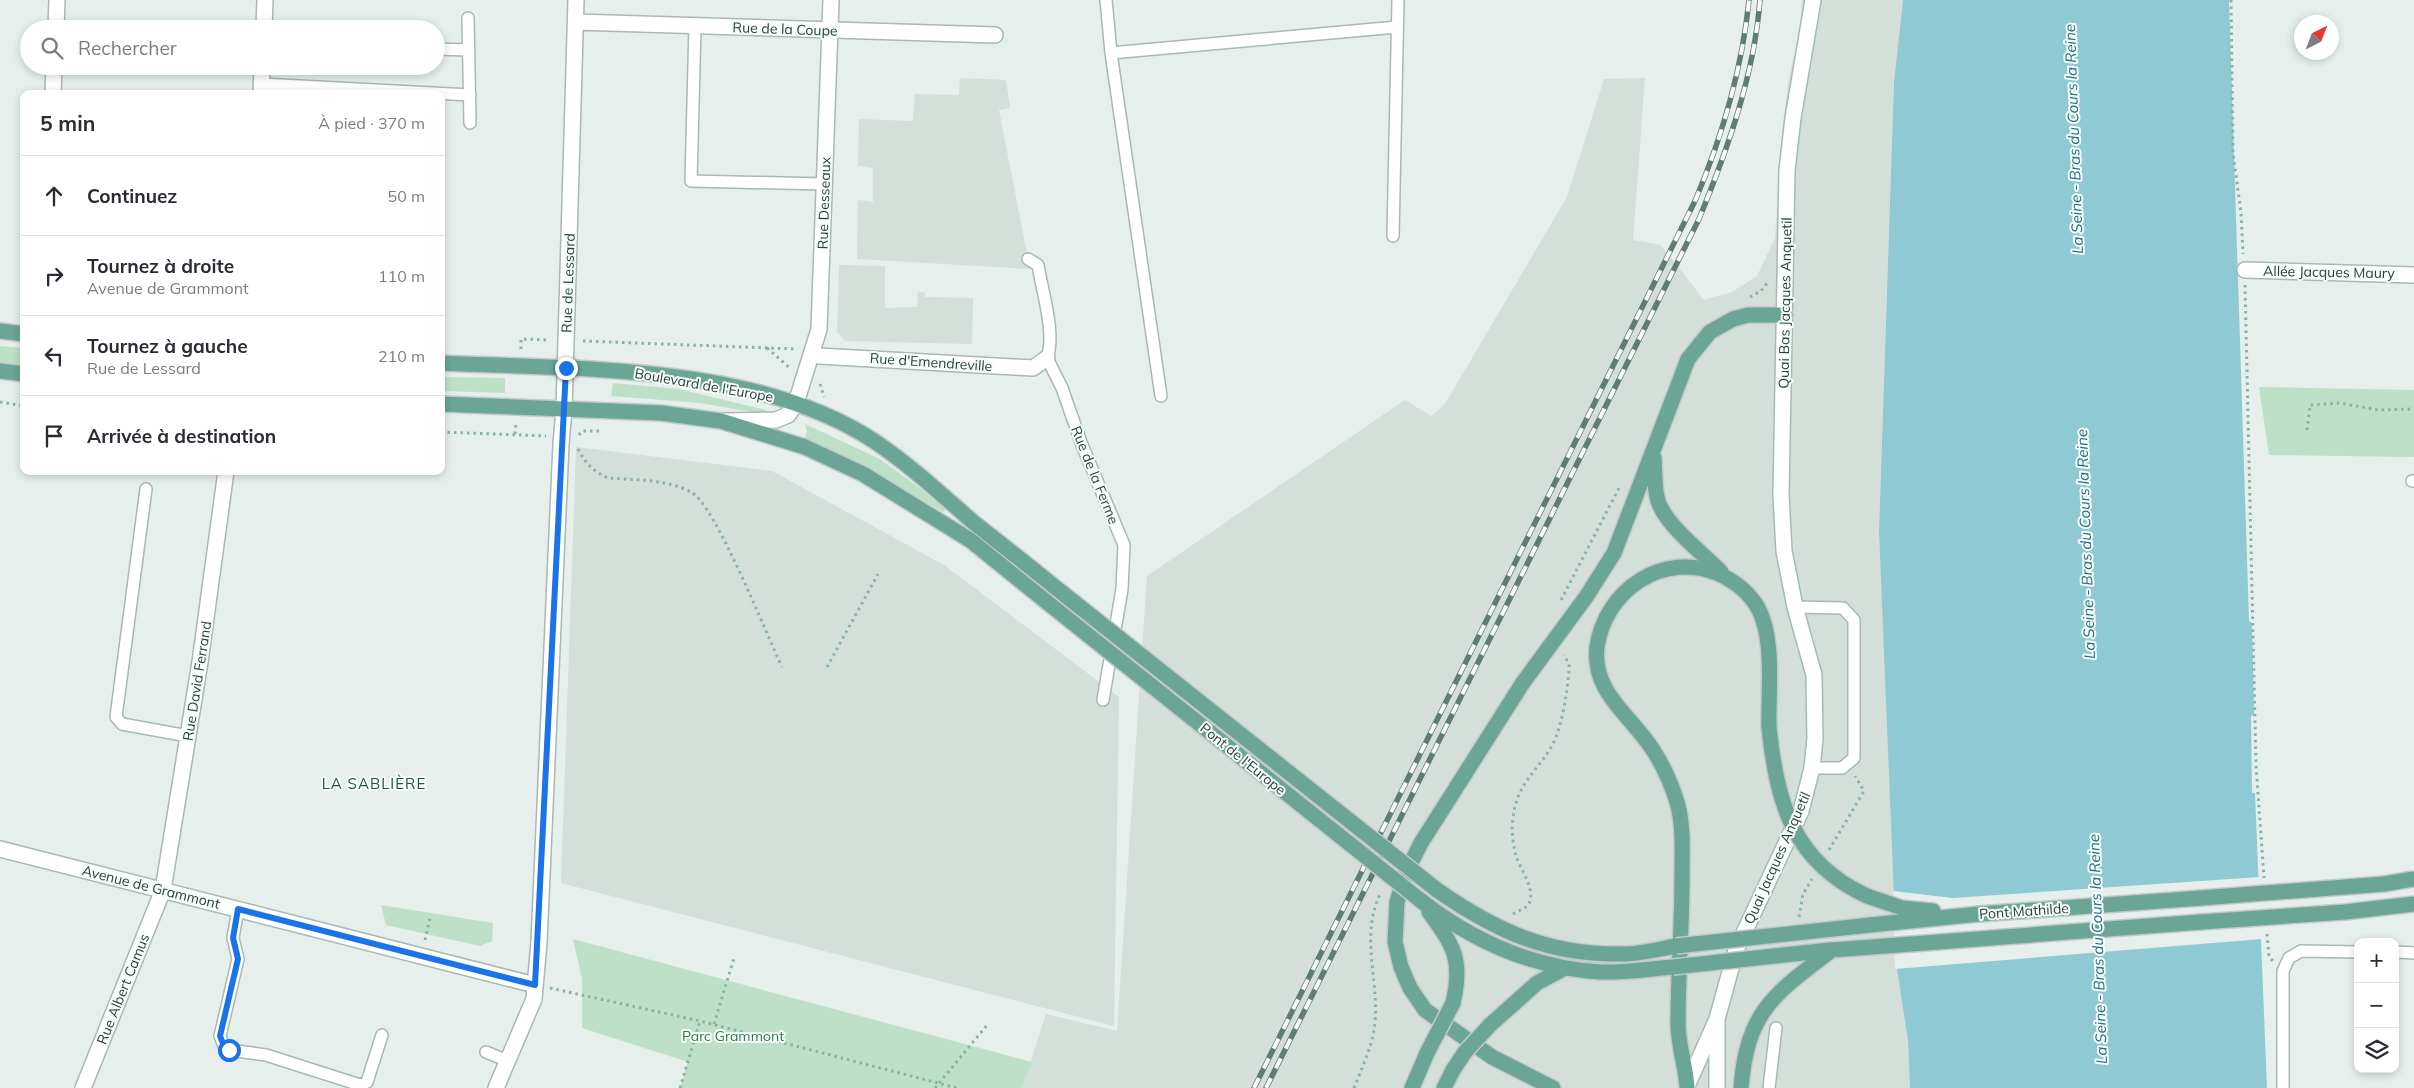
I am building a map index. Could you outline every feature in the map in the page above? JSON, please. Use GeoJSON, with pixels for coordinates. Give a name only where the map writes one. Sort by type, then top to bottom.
{"type":"FeatureCollection","features":[{"type":"Feature","properties":{"kind":"main road"},"geometry":{"type":"LineString","coordinates":[[1553,1088],[1492,1057],[1425,1010],[1410,988],[1401,967],[1395,942],[1397,902],[1405,875],[1421,843],[1522,684],[1586,597],[1614,553],[1654,453],[1688,359],[1698,344],[1710,332],[1734,319],[1748,315],[1785,315]]}},
{"type":"Feature","properties":{"kind":"main road"},"geometry":{"type":"LineString","coordinates":[[0,331],[20,334]]}},
{"type":"Feature","properties":{"kind":"main road","name":"Boulevard de l'Europe"},"geometry":{"type":"LineString","coordinates":[[445,363],[566,368],[664,376],[748,390],[796,402],[873,440],[915,471],[973,522],[1056,588]]}},
{"type":"Feature","properties":{"kind":"main road"},"geometry":{"type":"LineString","coordinates":[[0,371],[20,374]]}},
{"type":"Feature","properties":{"kind":"main road"},"geometry":{"type":"LineString","coordinates":[[445,404],[661,413],[721,421]]}},
{"type":"Feature","properties":{"kind":"main road","name":"Pont de l'Europe"},"geometry":{"type":"LineString","coordinates":[[721,421],[805,447],[863,474],[970,540],[1420,900],[1433,914],[1447,936],[1454,955],[1458,982],[1452,1003],[1412,1088]]}},
{"type":"Feature","properties":{"kind":"main road"},"geometry":{"type":"LineString","coordinates":[[1654,453],[1657,497],[1662,512],[1681,535],[1750,596],[1765,626],[1769,643],[1769,727],[1778,789],[1792,826],[1809,852],[1828,873],[1847,887],[1902,908],[1979,914]]}},
{"type":"Feature","properties":{"kind":"main road"},"geometry":{"type":"LineString","coordinates":[[1687,1087],[1678,1026],[1682,902],[1680,819],[1666,773],[1651,747],[1616,707],[1606,691],[1599,673],[1597,649],[1599,634],[1607,614],[1616,600],[1639,580],[1661,570],[1694,567],[1707,569],[1728,578]]}},
{"type":"Feature","properties":{"kind":"main road","name":"Pont de l'Europe"},"geometry":{"type":"LineString","coordinates":[[1056,588],[1437,890],[1484,921],[1525,938],[1590,954],[1636,953]]}},
{"type":"Feature","properties":{"kind":"main road","name":"Pont Mathilde"},"geometry":{"type":"LineString","coordinates":[[1636,953],[1676,946],[1979,914],[2319,889],[2414,879]]}},
{"type":"Feature","properties":{"kind":"main road","name":"Pont Mathilde"},"geometry":{"type":"LineString","coordinates":[[1433,914],[1474,937],[1512,955],[1565,968],[1600,972],[1832,950],[2345,912],[2414,904]]}},
{"type":"Feature","properties":{"kind":"main road"},"geometry":{"type":"LineString","coordinates":[[1740,1088],[1743,1057],[1751,1031],[1766,1006],[1798,975],[1832,950]]}},
{"type":"Feature","properties":{"kind":"main road"},"geometry":{"type":"LineString","coordinates":[[1444,1088],[1453,1070],[1490,1024],[1537,983],[1565,968]]}},
{"type":"Feature","properties":{"kind":"street"},"geometry":{"type":"LineString","coordinates":[[56,20],[57,0]]}},
{"type":"Feature","properties":{"kind":"street"},"geometry":{"type":"LineString","coordinates":[[265,20],[266,0]]}},
{"type":"Feature","properties":{"kind":"street","name":"Rue de Lessard"},"geometry":{"type":"LineString","coordinates":[[496,1088],[534,999],[540,912],[566,368],[576,0]]}},
{"type":"Feature","properties":{"kind":"street","name":"Rue Desseaux"},"geometry":{"type":"LineString","coordinates":[[796,402],[820,329],[830,0]]}},
{"type":"Feature","properties":{"kind":"street","name":"Quai Bas Jacques Anquetil"},"geometry":{"type":"LineString","coordinates":[[1795,607],[1784,551],[1781,495],[1787,170],[1793,118],[1813,0]]}},
{"type":"Feature","properties":{"kind":"street","name":"Rue de la Coupe"},"geometry":{"type":"LineString","coordinates":[[576,22],[995,35]]}},
{"type":"Feature","properties":{"kind":"street"},"geometry":{"type":"LineString","coordinates":[[53,90],[54,75]]}},
{"type":"Feature","properties":{"kind":"street"},"geometry":{"type":"LineString","coordinates":[[261,89],[262,75]]}},
{"type":"Feature","properties":{"kind":"street","name":"Allée Jacques Maury"},"geometry":{"type":"LineString","coordinates":[[2245,270],[2414,275]]}},
{"type":"Feature","properties":{"kind":"street","name":"Rue d'Emendreville"},"geometry":{"type":"LineString","coordinates":[[812,353],[819,356],[1023,368],[1033,368],[1047,358]]}},
{"type":"Feature","properties":{"kind":"street"},"geometry":{"type":"LineString","coordinates":[[721,421],[776,420],[788,415],[796,402]]}},
{"type":"Feature","properties":{"kind":"street","name":"Rue David Ferrand"},"geometry":{"type":"LineString","coordinates":[[163,890],[188,736],[225,475]]}},
{"type":"Feature","properties":{"kind":"street","name":"Quai Jacques Anquetil"},"geometry":{"type":"LineString","coordinates":[[1717,1019],[1736,950],[1801,812],[1812,768],[1815,723],[1814,675],[1795,607]]}},
{"type":"Feature","properties":{"kind":"street","name":"Avenue de Grammont"},"geometry":{"type":"LineString","coordinates":[[0,849],[535,985]]}},
{"type":"Feature","properties":{"kind":"street","name":"Rue Albert Camus"},"geometry":{"type":"LineString","coordinates":[[83,1088],[163,890]]}},
{"type":"Feature","properties":{"kind":"street"},"geometry":{"type":"LineString","coordinates":[[1687,1087],[1717,1019]]}},
{"type":"Feature","properties":{"kind":"street"},"geometry":{"type":"LineString","coordinates":[[1717,1019],[1717,1088]]}},
{"type":"Feature","properties":{"kind":"lane"},"geometry":{"type":"LineString","coordinates":[[1106,0],[1111,53],[1161,396]]}},
{"type":"Feature","properties":{"kind":"lane"},"geometry":{"type":"LineString","coordinates":[[1393,236],[1398,0]]}},
{"type":"Feature","properties":{"kind":"lane"},"geometry":{"type":"LineString","coordinates":[[468,18],[470,123]]}},
{"type":"Feature","properties":{"kind":"lane"},"geometry":{"type":"LineString","coordinates":[[695,26],[691,180],[824,184]]}},
{"type":"Feature","properties":{"kind":"lane"},"geometry":{"type":"LineString","coordinates":[[1111,53],[1397,27]]}},
{"type":"Feature","properties":{"kind":"lane"},"geometry":{"type":"LineString","coordinates":[[445,49],[469,50]]}},
{"type":"Feature","properties":{"kind":"lane"},"geometry":{"type":"LineString","coordinates":[[261,89],[296,90]]}},
{"type":"Feature","properties":{"kind":"lane"},"geometry":{"type":"LineString","coordinates":[[445,94],[470,95]]}},
{"type":"Feature","properties":{"kind":"lane"},"geometry":{"type":"LineString","coordinates":[[1028,259],[1038,265],[1049,332],[1050,344],[1047,358]]}},
{"type":"Feature","properties":{"kind":"lane","name":"Rue de la Ferme"},"geometry":{"type":"LineString","coordinates":[[1047,358],[1062,388],[1082,444],[1124,545],[1122,589],[1103,700]]}},
{"type":"Feature","properties":{"kind":"lane"},"geometry":{"type":"LineString","coordinates":[[146,489],[116,717],[122,724],[188,736]]}},
{"type":"Feature","properties":{"kind":"lane"},"geometry":{"type":"LineString","coordinates":[[1795,607],[1843,608],[1854,620],[1854,758],[1842,768],[1812,768]]}},
{"type":"Feature","properties":{"kind":"lane"},"geometry":{"type":"LineString","coordinates":[[238,909],[233,938],[238,959],[220,1036],[224,1046],[229,1050],[266,1055],[360,1085],[366,1082],[382,1035]]}},
{"type":"Feature","properties":{"kind":"lane"},"geometry":{"type":"LineString","coordinates":[[2283,1088],[2283,971],[2289,958],[2301,951],[2354,952]]}},
{"type":"Feature","properties":{"kind":"lane"},"geometry":{"type":"LineString","coordinates":[[2399,952],[2414,952]]}},
{"type":"Feature","properties":{"kind":"lane"},"geometry":{"type":"LineString","coordinates":[[1770,1088],[1776,1028]]}},
{"type":"Feature","properties":{"kind":"lane"},"geometry":{"type":"LineString","coordinates":[[486,1052],[508,1061]]}},
{"type":"Feature","properties":{"kind":"path"},"geometry":{"type":"LineString","coordinates":[[2230,0],[2233,154],[2241,212],[2245,270],[2256,766],[2265,883]]}},
{"type":"Feature","properties":{"kind":"path"},"geometry":{"type":"LineString","coordinates":[[606,342],[766,348],[800,350],[812,353]]}},
{"type":"Feature","properties":{"kind":"path"},"geometry":{"type":"LineString","coordinates":[[766,348],[784,365],[795,371]]}},
{"type":"Feature","properties":{"kind":"path"},"geometry":{"type":"LineString","coordinates":[[0,402],[20,405]]}},
{"type":"Feature","properties":{"kind":"path"},"geometry":{"type":"LineString","coordinates":[[2307,430],[2310,405],[2340,403],[2378,410],[2414,409]]}},
{"type":"Feature","properties":{"kind":"path"},"geometry":{"type":"LineString","coordinates":[[515,434],[516,421]]}},
{"type":"Feature","properties":{"kind":"path"},"geometry":{"type":"LineString","coordinates":[[578,438],[582,431],[603,431]]}},
{"type":"Feature","properties":{"kind":"path"},"geometry":{"type":"LineString","coordinates":[[445,432],[552,436]]}},
{"type":"Feature","properties":{"kind":"path"},"geometry":{"type":"LineString","coordinates":[[576,445],[586,463],[600,475],[608,478],[664,482],[692,492],[704,504],[717,524],[782,667]]}},
{"type":"Feature","properties":{"kind":"path"},"geometry":{"type":"LineString","coordinates":[[827,667],[878,574]]}},
{"type":"Feature","properties":{"kind":"path"},"geometry":{"type":"LineString","coordinates":[[1507,915],[1519,913],[1531,901],[1530,889],[1516,854],[1512,837],[1513,819],[1518,792],[1551,748],[1560,729],[1569,664],[1560,651]]}},
{"type":"Feature","properties":{"kind":"path"},"geometry":{"type":"LineString","coordinates":[[1827,854],[1864,791],[1847,764]]}},
{"type":"Feature","properties":{"kind":"path"},"geometry":{"type":"LineString","coordinates":[[1798,922],[1803,894],[1813,878]]}},
{"type":"Feature","properties":{"kind":"path"},"geometry":{"type":"LineString","coordinates":[[421,956],[430,918]]}},
{"type":"Feature","properties":{"kind":"path"},"geometry":{"type":"LineString","coordinates":[[2267,930],[2269,957],[2283,971]]}},
{"type":"Feature","properties":{"kind":"path"},"geometry":{"type":"LineString","coordinates":[[714,1024],[734,958]]}},
{"type":"Feature","properties":{"kind":"path"},"geometry":{"type":"LineString","coordinates":[[535,985],[714,1024],[957,1088]]}},
{"type":"Feature","properties":{"kind":"path"},"geometry":{"type":"LineString","coordinates":[[680,1088],[700,1021]]}},
{"type":"Feature","properties":{"kind":"path"},"geometry":{"type":"LineString","coordinates":[[935,1088],[988,1024]]}},
{"type":"Feature","properties":{"kind":"shaded area"},"geometry":{"type":"Polygon","coordinates":[[[1802,0],[1903,0],[1894,82],[1879,532],[1895,892],[1908,1040],[1910,1088],[1022,1088],[1046,1014],[1117,1031],[1147,576],[1405,400],[1431,416],[1445,404],[1567,197],[1604,79],[1645,78],[1633,240],[1661,245],[1704,300],[1732,292],[1757,276],[1775,238],[1782,133],[1789,77],[1801,22],[1802,0]]]}},
{"type":"Feature","properties":{"kind":"shaded area"},"geometry":{"type":"Polygon","coordinates":[[[960,78],[1006,80],[1010,108],[999,110],[1030,269],[857,259],[858,200],[873,202],[873,168],[858,166],[859,119],[913,121],[915,94],[959,95],[960,78]]]}},
{"type":"Feature","properties":{"kind":"shaded area"},"geometry":{"type":"Polygon","coordinates":[[[839,265],[885,266],[885,308],[917,307],[918,292],[925,292],[925,297],[973,298],[972,344],[845,341],[837,332],[839,265]]]}},
{"type":"Feature","properties":{"kind":"shaded area"},"geometry":{"type":"Polygon","coordinates":[[[576,447],[772,471],[944,565],[1119,697],[1114,1026],[561,883],[576,447]]]}},
{"type":"Feature","properties":{"kind":"green space"},"geometry":{"type":"Polygon","coordinates":[[[0,346],[20,348],[20,364],[0,362],[0,346]]]}},
{"type":"Feature","properties":{"kind":"green space"},"geometry":{"type":"Polygon","coordinates":[[[445,377],[505,378],[505,393],[445,391],[445,377]]]}},
{"type":"Feature","properties":{"kind":"green space"},"geometry":{"type":"Polygon","coordinates":[[[613,383],[679,389],[766,410],[764,414],[700,403],[611,396],[613,383]]]}},
{"type":"Feature","properties":{"kind":"green space"},"geometry":{"type":"Polygon","coordinates":[[[2259,387],[2414,390],[2414,457],[2269,455],[2259,387]]]}},
{"type":"Feature","properties":{"kind":"green space"},"geometry":{"type":"Polygon","coordinates":[[[805,424],[880,459],[946,507],[945,510],[943,512],[884,478],[804,439],[807,432],[805,424]]]}},
{"type":"Feature","properties":{"kind":"green space"},"geometry":{"type":"Polygon","coordinates":[[[381,905],[493,923],[492,941],[480,946],[386,925],[381,905]]]}},
{"type":"Feature","properties":{"kind":"green space","name":"Parc Grammont"},"geometry":{"type":"Polygon","coordinates":[[[573,939],[1032,1062],[1022,1088],[680,1088],[688,1062],[582,1028],[582,979],[573,939]]]}},
{"type":"Feature","properties":{"kind":"water","name":"La Seine - Bras du Cours la Reine"},"geometry":{"type":"Polygon","coordinates":[[[1903,0],[2229,0],[2249,621],[2252,623],[2254,715],[2251,716],[2252,793],[2255,793],[2267,1088],[1910,1088],[1908,1040],[1897,969],[1879,532],[1894,82],[1903,0]]]}},
{"type":"Feature","properties":{"kind":"pier"},"geometry":{"type":"Polygon","coordinates":[[[2260,877],[2262,939],[1895,969],[1893,891],[1953,898],[2260,877]]]}},
{"type":"Feature","properties":{"kind":"railway"},"geometry":{"type":"LineString","coordinates":[[1254,1088],[1695,201],[1730,103],[1746,26],[1749,0]]}},
{"type":"Feature","properties":{"kind":"railway"},"geometry":{"type":"LineString","coordinates":[[1266,1088],[1699,219],[1720,166],[1746,84],[1757,28],[1760,0]]}},
{"type":"Feature","properties":{"kind":"district","name":"LA SABLIÈRE"},"geometry":{"type":"Point","coordinates":[374,784]}},
{"type":"Feature","properties":{"kind":"route"},"geometry":{"type":"LineString","coordinates":[[229,1050],[224,1046],[220,1036],[238,959],[236,943],[233,938],[238,909],[535,985],[539,942],[566,368]]}}]}
